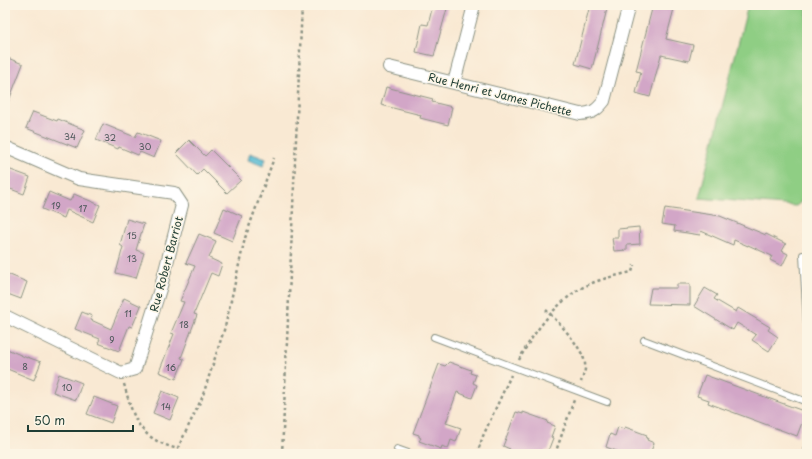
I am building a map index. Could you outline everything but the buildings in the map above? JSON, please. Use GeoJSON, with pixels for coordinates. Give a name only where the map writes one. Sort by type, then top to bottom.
{"type":"FeatureCollection","features":[{"type":"Feature","properties":{"kind":"street"},"geometry":{"type":"LineString","coordinates":[[454,83],[474,5]]}},
{"type":"Feature","properties":{"kind":"street","name":"Rue Henri et James Pichette"},"geometry":{"type":"LineString","coordinates":[[389,67],[580,114],[590,113],[597,110],[604,101],[629,5]]}},
{"type":"Feature","properties":{"kind":"street","name":"Rue Robert Barriot"},"geometry":{"type":"LineString","coordinates":[[5,147],[79,179],[174,193],[182,205],[161,286],[135,369],[120,373]]}},
{"type":"Feature","properties":{"kind":"street"},"geometry":{"type":"LineString","coordinates":[[5,316],[120,373]]}},
{"type":"Feature","properties":{"kind":"lane"},"geometry":{"type":"LineString","coordinates":[[803,255],[807,325]]}},
{"type":"Feature","properties":{"kind":"lane"},"geometry":{"type":"LineString","coordinates":[[434,337],[607,402]]}},
{"type":"Feature","properties":{"kind":"lane"},"geometry":{"type":"LineString","coordinates":[[644,340],[807,402]]}},
{"type":"Feature","properties":{"kind":"lane"},"geometry":{"type":"LineString","coordinates":[[805,454],[807,448]]}},
{"type":"Feature","properties":{"kind":"lane"},"geometry":{"type":"LineString","coordinates":[[396,449],[411,454]]}},
{"type":"Feature","properties":{"kind":"path"},"geometry":{"type":"LineString","coordinates":[[282,454],[302,5]]}},
{"type":"Feature","properties":{"kind":"path"},"geometry":{"type":"LineString","coordinates":[[175,454],[202,398],[225,327],[244,238],[274,158]]}},
{"type":"Feature","properties":{"kind":"path"},"geometry":{"type":"LineString","coordinates":[[478,454],[483,436],[501,395],[528,342],[551,314],[575,292],[595,283],[632,272],[634,265]]}},
{"type":"Feature","properties":{"kind":"path"},"geometry":{"type":"LineString","coordinates":[[120,373],[131,412],[142,431],[164,445],[178,449]]}},
{"type":"Feature","properties":{"kind":"green space"},"geometry":{"type":"Polygon","coordinates":[[[748,5],[807,5],[807,197],[796,206],[699,198],[748,5]]]}},
{"type":"Feature","properties":{"kind":"water"},"geometry":{"type":"Polygon","coordinates":[[[250,153],[266,159],[263,166],[248,160],[250,153]]]}}]}
